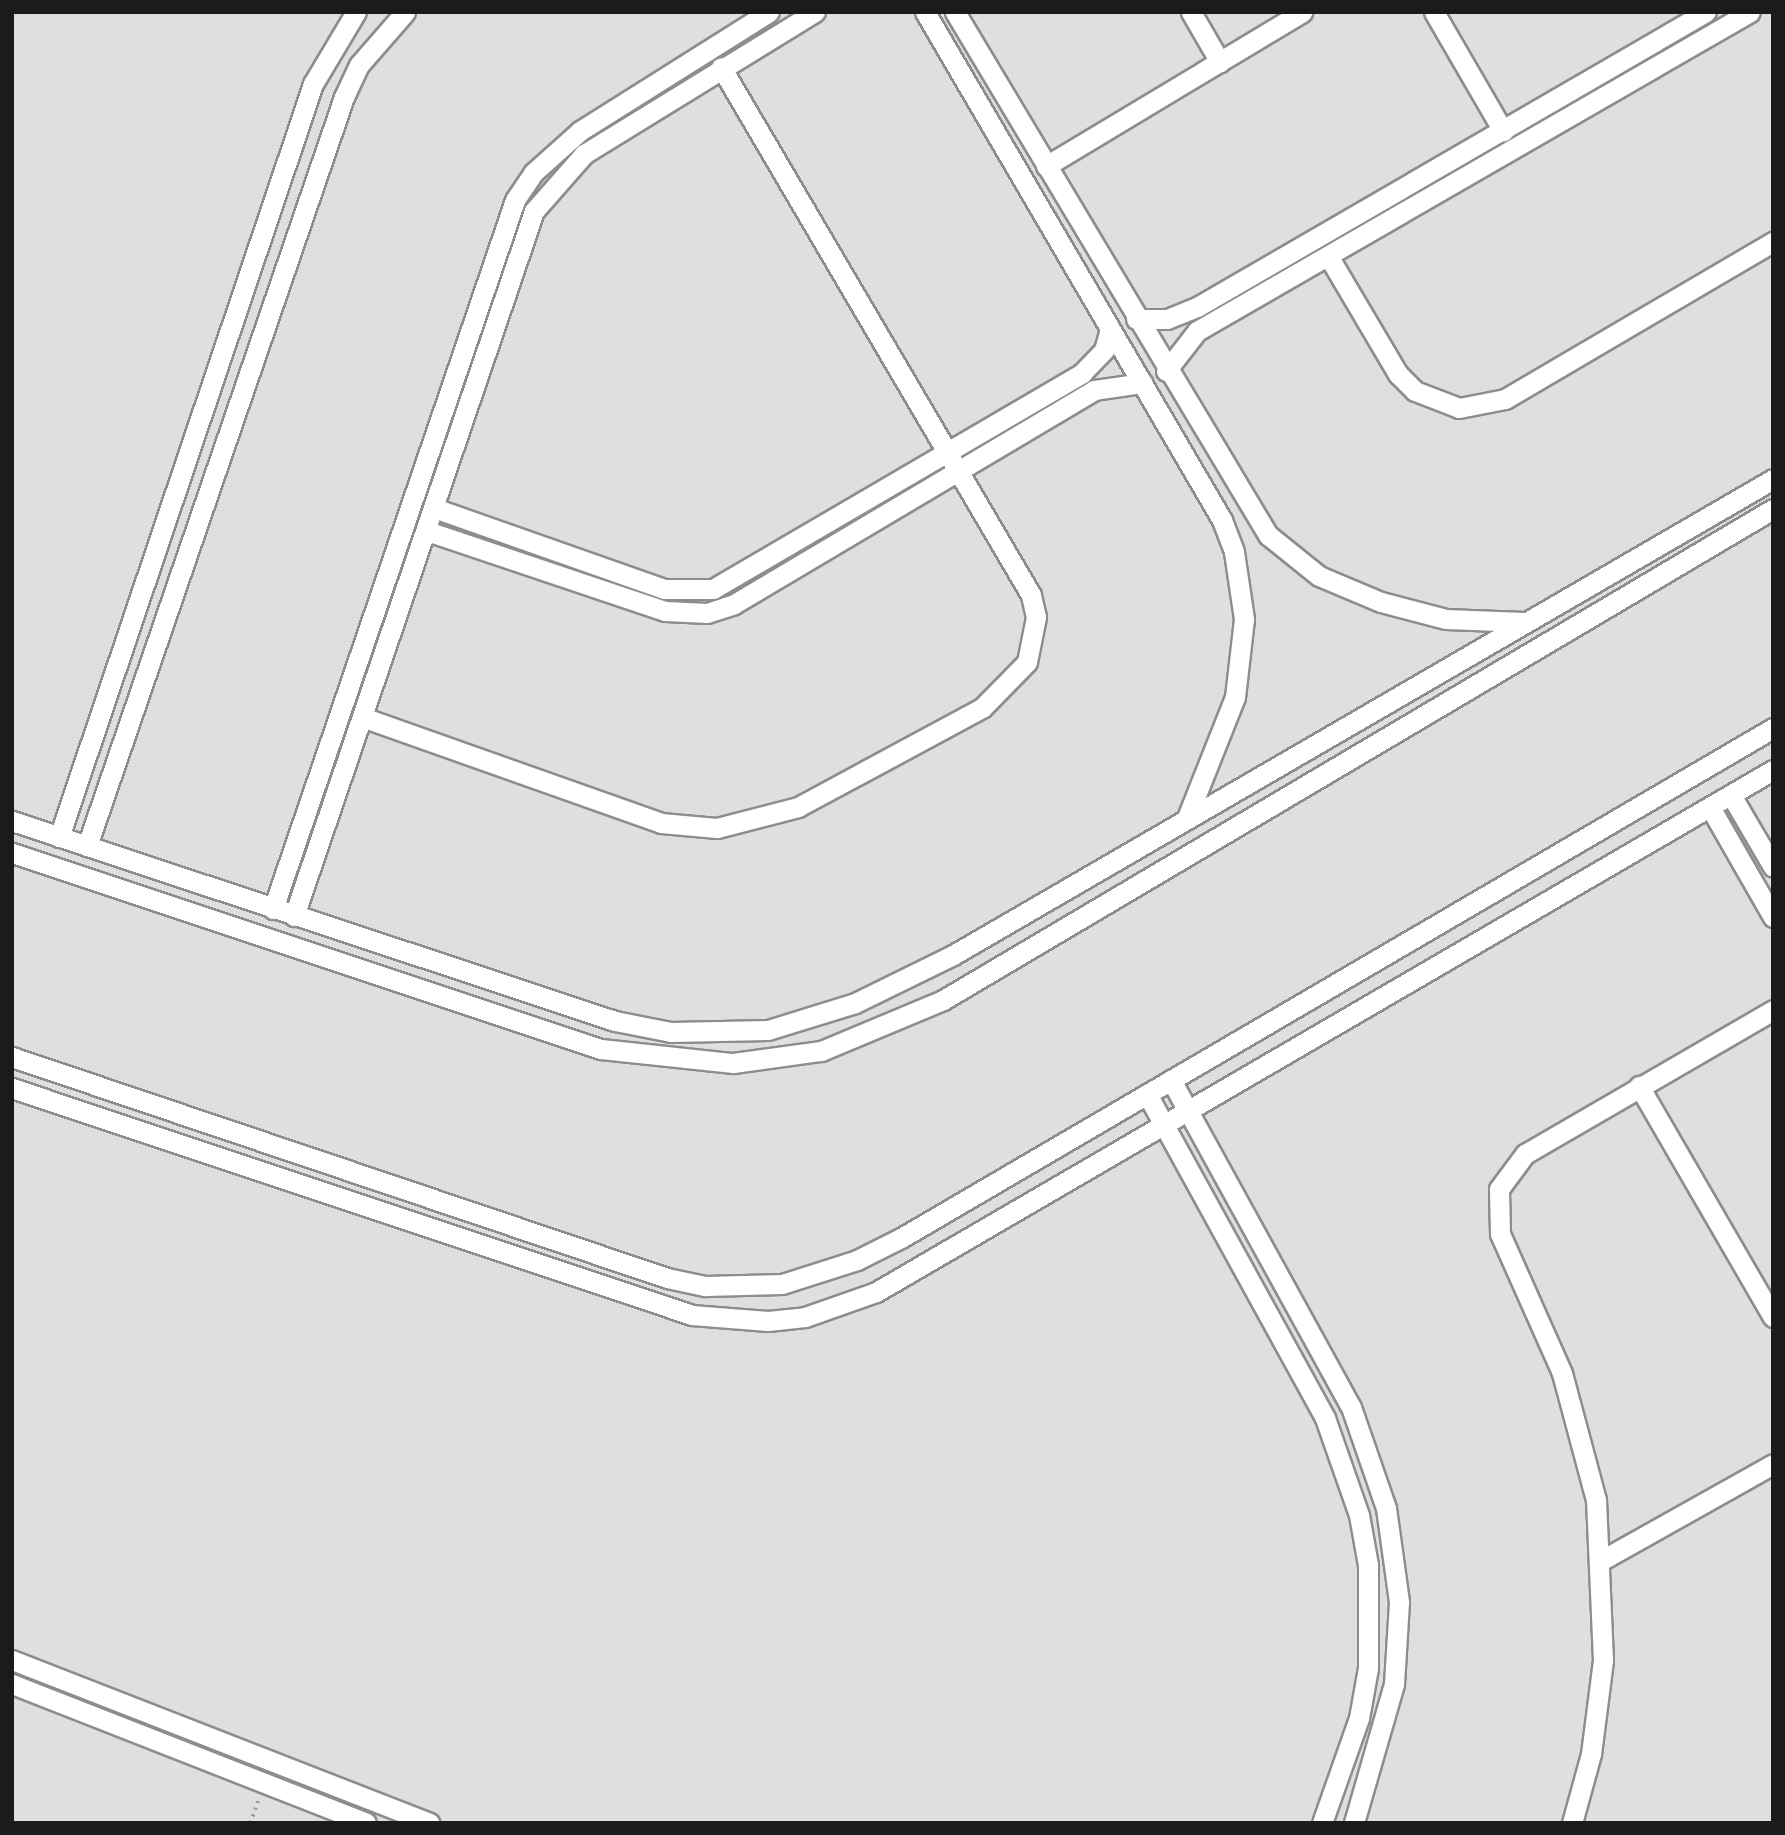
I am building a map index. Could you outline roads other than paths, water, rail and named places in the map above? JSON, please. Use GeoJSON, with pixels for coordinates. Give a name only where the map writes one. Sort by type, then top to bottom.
{"type":"FeatureCollection","features":[{"type":"Feature","properties":{"kind":"street"},"geometry":{"type":"LineString","coordinates":[[59,836],[313,84],[356,12]]}},
{"type":"Feature","properties":{"kind":"street"},"geometry":{"type":"LineString","coordinates":[[87,846],[344,97],[359,65],[405,12]]}},
{"type":"Feature","properties":{"kind":"street"},"geometry":{"type":"LineString","coordinates":[[273,909],[515,200],[540,166],[580,131],[769,12]]}},
{"type":"Feature","properties":{"kind":"street"},"geometry":{"type":"LineString","coordinates":[[293,916],[427,531],[523,237],[546,191],[584,154],[721,67],[815,12]]}},
{"type":"Feature","properties":{"kind":"street"},"geometry":{"type":"LineString","coordinates":[[925,12],[1222,520],[1242,585],[1235,697],[1219,750],[1185,821]]}},
{"type":"Feature","properties":{"kind":"street"},"geometry":{"type":"LineString","coordinates":[[956,12],[1247,510],[1292,558],[1349,590],[1413,612],[1529,622]]}},
{"type":"Feature","properties":{"kind":"street"},"geometry":{"type":"LineString","coordinates":[[1191,12],[1220,62]]}},
{"type":"Feature","properties":{"kind":"street"},"geometry":{"type":"LineString","coordinates":[[1046,166],[1302,12]]}},
{"type":"Feature","properties":{"kind":"street"},"geometry":{"type":"LineString","coordinates":[[1434,12],[1503,131]]}},
{"type":"Feature","properties":{"kind":"street"},"geometry":{"type":"LineString","coordinates":[[1136,319],[1190,310],[1706,12]]}},
{"type":"Feature","properties":{"kind":"street"},"geometry":{"type":"LineString","coordinates":[[1166,371],[1197,331],[1330,259],[1750,12]]}},
{"type":"Feature","properties":{"kind":"street"},"geometry":{"type":"LineString","coordinates":[[362,717],[661,823],[717,828],[780,815],[982,708],[1027,662],[1036,617],[1031,595],[721,67]]}},
{"type":"Feature","properties":{"kind":"street"},"geometry":{"type":"LineString","coordinates":[[1330,259],[1398,374],[1415,391],[1459,408],[1505,399],[1773,242]]}},
{"type":"Feature","properties":{"kind":"street"},"geometry":{"type":"LineString","coordinates":[[434,508],[664,589],[699,592],[726,583],[1091,367],[1110,329]]}},
{"type":"Feature","properties":{"kind":"street"},"geometry":{"type":"LineString","coordinates":[[427,531],[665,611],[707,612],[734,604],[1094,390],[1142,383]]}},
{"type":"Feature","properties":{"kind":"street"},"geometry":{"type":"LineString","coordinates":[[12,821],[615,1021],[671,1032],[768,1030],[897,985],[1773,480]]}},
{"type":"Feature","properties":{"kind":"street"},"geometry":{"type":"LineString","coordinates":[[12,853],[601,1049],[722,1063],[821,1051],[943,1000],[1773,509]]}},
{"type":"Feature","properties":{"kind":"street"},"geometry":{"type":"LineString","coordinates":[[12,1057],[667,1278],[743,1288],[858,1260],[1773,728]]}},
{"type":"Feature","properties":{"kind":"street"},"geometry":{"type":"LineString","coordinates":[[12,1088],[656,1304],[730,1321],[805,1317],[876,1292],[1773,770]]}},
{"type":"Feature","properties":{"kind":"street"},"geometry":{"type":"LineString","coordinates":[[1731,794],[1773,867]]}},
{"type":"Feature","properties":{"kind":"street"},"geometry":{"type":"LineString","coordinates":[[1710,807],[1773,916]]}},
{"type":"Feature","properties":{"kind":"street"},"geometry":{"type":"LineString","coordinates":[[1572,1823],[1598,1710],[1602,1560],[1584,1442],[1496,1211],[1504,1179],[1524,1154],[1773,1010]]}},
{"type":"Feature","properties":{"kind":"street"},"geometry":{"type":"LineString","coordinates":[[1171,1080],[1351,1407],[1386,1508],[1399,1602],[1396,1670],[1383,1739],[1354,1823]]}},
{"type":"Feature","properties":{"kind":"street"},"geometry":{"type":"LineString","coordinates":[[1639,1086],[1773,1317]]}},
{"type":"Feature","properties":{"kind":"street"},"geometry":{"type":"LineString","coordinates":[[1147,1094],[1325,1418],[1359,1515],[1370,1591],[1368,1668],[1359,1718],[1322,1823]]}},
{"type":"Feature","properties":{"kind":"street"},"geometry":{"type":"LineString","coordinates":[[1602,1560],[1773,1464]]}},
{"type":"Feature","properties":{"kind":"street"},"geometry":{"type":"LineString","coordinates":[[12,1660],[429,1823]]}},
{"type":"Feature","properties":{"kind":"street"},"geometry":{"type":"LineString","coordinates":[[12,1684],[366,1823]]}}]}
